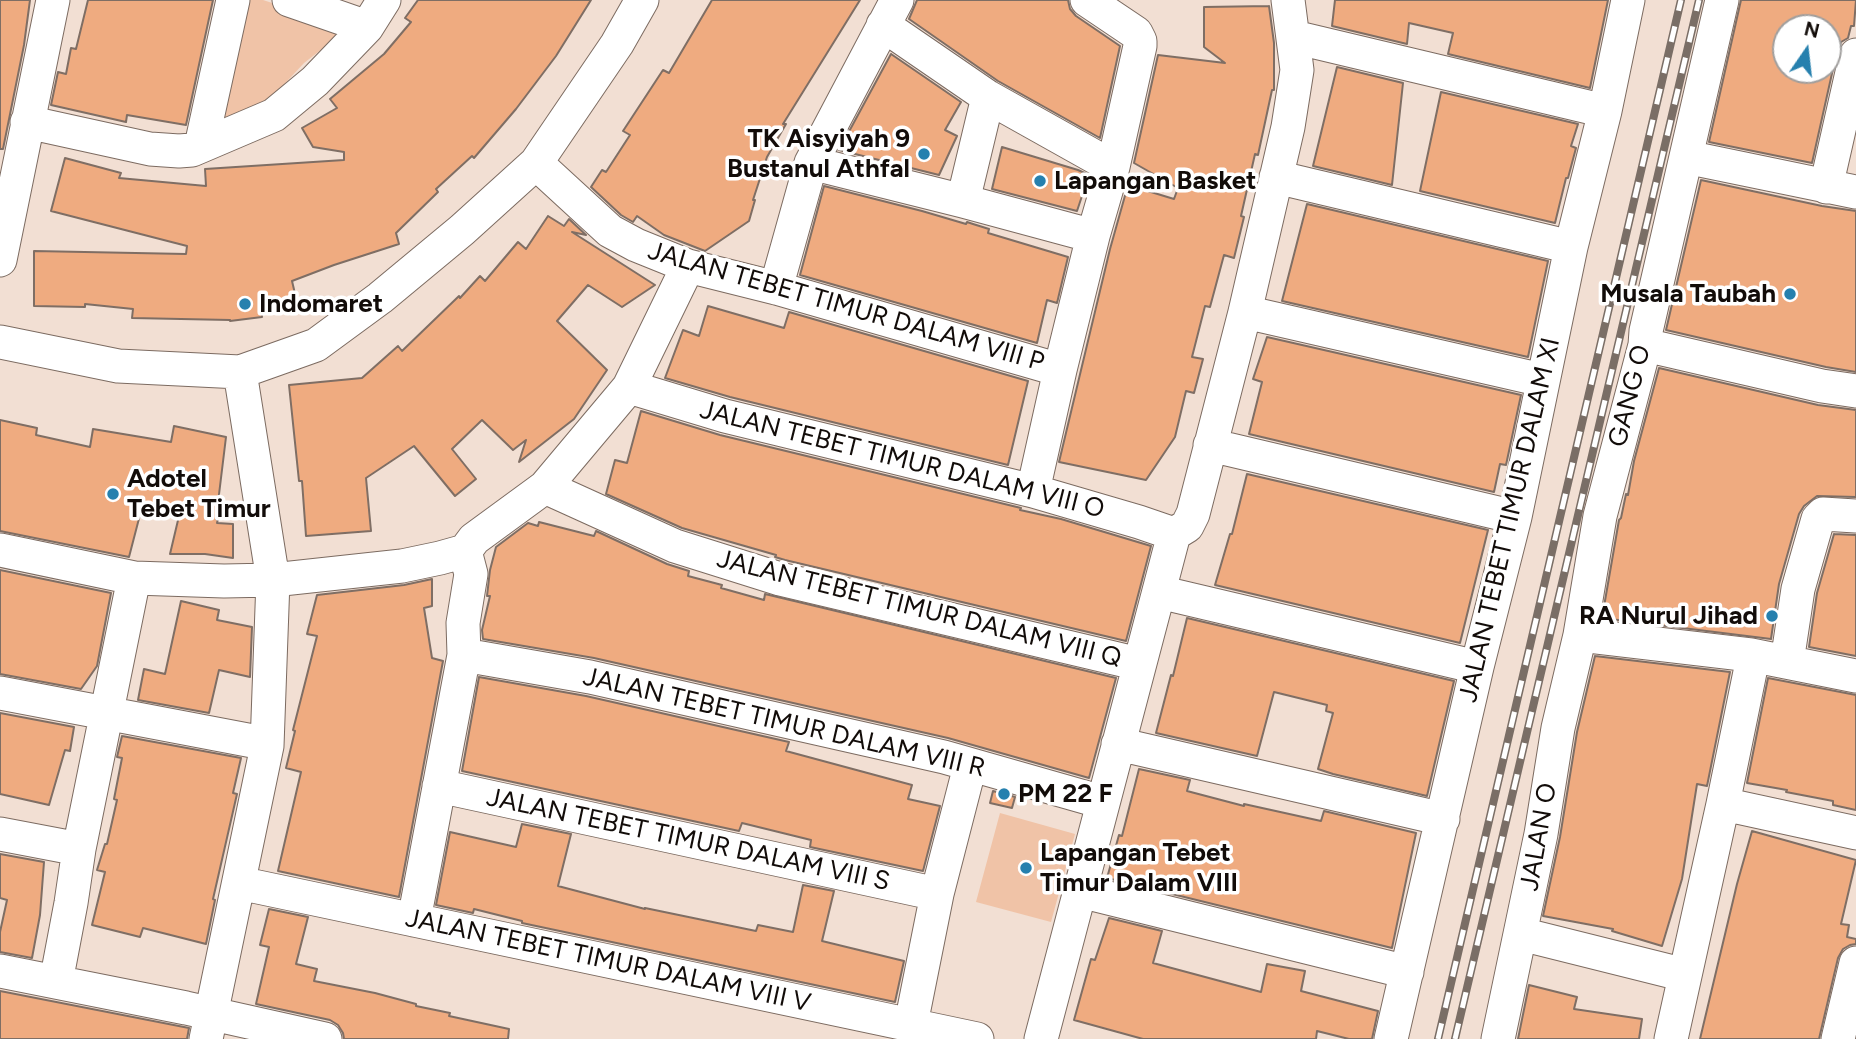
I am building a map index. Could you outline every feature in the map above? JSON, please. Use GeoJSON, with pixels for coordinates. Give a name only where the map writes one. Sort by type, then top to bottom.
{"type":"FeatureCollection","features":[{"type":"Feature","properties":{"kind":"street"},"geometry":{"type":"LineString","coordinates":[[0,260],[53,0]]}},
{"type":"Feature","properties":{"kind":"street"},"geometry":{"type":"LineString","coordinates":[[201,146],[233,0]]}},
{"type":"Feature","properties":{"kind":"street"},"geometry":{"type":"LineString","coordinates":[[289,0],[376,13]]}},
{"type":"Feature","properties":{"kind":"street"},"geometry":{"type":"LineString","coordinates":[[0,342],[118,366],[240,372],[316,345],[380,298],[462,230],[536,163],[617,44],[642,0]]}},
{"type":"Feature","properties":{"kind":"street"},"geometry":{"type":"LineString","coordinates":[[1033,491],[1140,46],[1136,33],[1087,0]]}},
{"type":"Feature","properties":{"kind":"street"},"geometry":{"type":"LineString","coordinates":[[1041,1039],[1174,534],[1187,526],[1193,514],[1245,312],[1288,127],[1297,70],[1288,0]]}},
{"type":"Feature","properties":{"kind":"street","name":"JALAN TEBET TIMUR DALAM XI"},"geometry":{"type":"LineString","coordinates":[[1391,1039],[1477,667],[1515,517],[1571,247],[1629,0]]}},
{"type":"Feature","properties":{"kind":"street","name":"GANG O"},"geometry":{"type":"LineString","coordinates":[[1580,635],[1600,516],[1645,345],[1722,0]]}},
{"type":"Feature","properties":{"kind":"street"},"geometry":{"type":"LineString","coordinates":[[776,288],[811,163],[890,12],[988,97],[1113,167]]}},
{"type":"Feature","properties":{"kind":"street"},"geometry":{"type":"LineString","coordinates":[[27,122],[150,149],[192,150],[274,115],[315,81],[376,13]]}},
{"type":"Feature","properties":{"kind":"street"},"geometry":{"type":"LineString","coordinates":[[1294,37],[1605,111]]}},
{"type":"Feature","properties":{"kind":"street"},"geometry":{"type":"LineString","coordinates":[[1686,157],[1841,190],[1856,58]]}},
{"type":"Feature","properties":{"kind":"street"},"geometry":{"type":"LineString","coordinates":[[963,201],[988,97]]}},
{"type":"Feature","properties":{"kind":"street","name":"JALAN TEBET TIMUR DALAM VIII P"},"geometry":{"type":"LineString","coordinates":[[536,163],[610,231],[636,245],[688,265],[1060,370]]}},
{"type":"Feature","properties":{"kind":"street"},"geometry":{"type":"LineString","coordinates":[[811,163],[1093,236]]}},
{"type":"Feature","properties":{"kind":"street"},"geometry":{"type":"LineString","coordinates":[[1276,177],[1571,247]]}},
{"type":"Feature","properties":{"kind":"street"},"geometry":{"type":"LineString","coordinates":[[0,550],[134,578],[224,581],[273,580],[402,566],[465,551],[474,539],[545,487],[629,387],[688,265]]}},
{"type":"Feature","properties":{"kind":"street"},"geometry":{"type":"LineString","coordinates":[[1245,312],[1542,380]]}},
{"type":"Feature","properties":{"kind":"street"},"geometry":{"type":"LineString","coordinates":[[1645,345],[1822,386],[1856,391]]}},
{"type":"Feature","properties":{"kind":"street"},"geometry":{"type":"LineString","coordinates":[[208,1026],[267,746],[273,580],[240,372]]}},
{"type":"Feature","properties":{"kind":"street","name":"JALAN TEBET TIMUR DALAM VIII O"},"geometry":{"type":"LineString","coordinates":[[629,387],[725,416],[1033,491],[1174,534]]}},
{"type":"Feature","properties":{"kind":"street"},"geometry":{"type":"LineString","coordinates":[[1210,445],[1515,517]]}},
{"type":"Feature","properties":{"kind":"street","name":"JALAN TEBET TIMUR DALAM VIII Q"},"geometry":{"type":"LineString","coordinates":[[545,487],[675,546],[780,579],[1139,664]]}},
{"type":"Feature","properties":{"kind":"street"},"geometry":{"type":"LineString","coordinates":[[1787,662],[1798,589],[1818,519],[1824,514],[1856,516]]}},
{"type":"Feature","properties":{"kind":"street"},"geometry":{"type":"LineString","coordinates":[[414,920],[464,655],[463,623],[471,574],[465,551]]}},
{"type":"Feature","properties":{"kind":"street"},"geometry":{"type":"LineString","coordinates":[[56,982],[79,849],[134,578]]}},
{"type":"Feature","properties":{"kind":"street"},"geometry":{"type":"LineString","coordinates":[[1159,592],[1477,667]]}},
{"type":"Feature","properties":{"kind":"street"},"geometry":{"type":"LineString","coordinates":[[1580,635],[1751,656],[1856,676]]}},
{"type":"Feature","properties":{"kind":"street","name":"JALAN O"},"geometry":{"type":"LineString","coordinates":[[1499,1039],[1541,834],[1558,728],[1580,635]]}},
{"type":"Feature","properties":{"kind":"street","name":"JALAN TEBET TIMUR DALAM VIII R"},"geometry":{"type":"LineString","coordinates":[[464,655],[604,680],[944,757],[1102,802]]}},
{"type":"Feature","properties":{"kind":"street"},"geometry":{"type":"LineString","coordinates":[[1671,1039],[1723,804],[1751,656]]}},
{"type":"Feature","properties":{"kind":"street"},"geometry":{"type":"LineString","coordinates":[[0,693],[258,742],[267,746]]}},
{"type":"Feature","properties":{"kind":"street"},"geometry":{"type":"LineString","coordinates":[[1118,744],[1443,819]]}},
{"type":"Feature","properties":{"kind":"street"},"geometry":{"type":"LineString","coordinates":[[911,1024],[937,894],[970,766]]}},
{"type":"Feature","properties":{"kind":"street","name":"JALAN TEBET TIMUR DALAM VIII S"},"geometry":{"type":"LineString","coordinates":[[439,786],[937,894]]}},
{"type":"Feature","properties":{"kind":"street"},"geometry":{"type":"LineString","coordinates":[[1723,804],[1856,833]]}},
{"type":"Feature","properties":{"kind":"street"},"geometry":{"type":"LineString","coordinates":[[0,834],[79,849]]}},
{"type":"Feature","properties":{"kind":"street","name":"JALAN TEBET TIMUR DALAM VIII V"},"geometry":{"type":"LineString","coordinates":[[239,883],[977,1039]]}},
{"type":"Feature","properties":{"kind":"street"},"geometry":{"type":"LineString","coordinates":[[1080,891],[1407,972]]}},
{"type":"Feature","properties":{"kind":"street"},"geometry":{"type":"LineString","coordinates":[[1521,934],[1685,975]]}},
{"type":"Feature","properties":{"kind":"street"},"geometry":{"type":"LineString","coordinates":[[1838,1039],[1852,1000],[1856,963]]}},
{"type":"Feature","properties":{"kind":"street"},"geometry":{"type":"LineString","coordinates":[[0,971],[56,982],[208,1026],[325,1039]]}},
{"type":"Feature","properties":{"kind":"shaded area"},"geometry":{"type":"Polygon","coordinates":[[[242,0],[263,0],[349,28],[304,63],[263,107],[215,132],[242,0]]]}},
{"type":"Feature","properties":{"kind":"shaded area","name":"Lapangan Tebet Timur Dalam VIII"},"geometry":{"type":"Polygon","coordinates":[[[1000,813],[1075,834],[1051,922],[976,902],[1000,813]]]}},
{"type":"Feature","properties":{"kind":"building"},"geometry":{"type":"Polygon","coordinates":[[[0,0],[30,0],[24,45],[3,149],[0,149],[0,0]]]}},
{"type":"Feature","properties":{"kind":"building"},"geometry":{"type":"Polygon","coordinates":[[[88,0],[213,0],[186,125],[127,115],[126,122],[51,105],[58,72],[66,74],[71,48],[76,49],[88,0]]]}},
{"type":"Feature","properties":{"kind":"building"},"geometry":{"type":"Polygon","coordinates":[[[418,0],[591,0],[556,56],[516,109],[474,158],[472,156],[436,189],[438,192],[396,233],[399,244],[292,281],[296,298],[261,307],[262,317],[230,321],[132,318],[133,309],[85,304],[85,307],[34,306],[34,251],[186,254],[187,246],[51,211],[65,158],[121,173],[119,178],[206,186],[205,169],[344,160],[344,152],[313,147],[302,128],[337,108],[330,99],[384,54],[411,22],[405,18],[418,0]]]}},
{"type":"Feature","properties":{"kind":"building"},"geometry":{"type":"Polygon","coordinates":[[[712,0],[860,0],[783,124],[786,124],[767,157],[749,221],[705,251],[664,235],[637,216],[633,222],[621,215],[591,187],[602,170],[606,172],[630,135],[623,131],[663,70],[669,73],[712,0]]]}},
{"type":"Feature","properties":{"kind":"building"},"geometry":{"type":"Polygon","coordinates":[[[917,0],[1068,0],[1070,9],[1076,16],[1120,46],[1100,138],[998,81],[909,19],[917,0]]]}},
{"type":"Feature","properties":{"kind":"building"},"geometry":{"type":"Polygon","coordinates":[[[1335,0],[1608,0],[1590,88],[1448,54],[1453,33],[1409,23],[1407,44],[1332,26],[1335,0]]]}},
{"type":"Feature","properties":{"kind":"building"},"geometry":{"type":"Polygon","coordinates":[[[1741,0],[1856,0],[1854,26],[1851,26],[1848,38],[1842,41],[1842,14],[1772,14],[1772,84],[1830,84],[1812,163],[1709,142],[1741,0]]]}},
{"type":"Feature","properties":{"kind":"building"},"geometry":{"type":"Polygon","coordinates":[[[1269,6],[1274,43],[1274,90],[1258,155],[1255,154],[1234,258],[1224,255],[1210,307],[1205,306],[1192,357],[1203,359],[1194,393],[1186,391],[1175,437],[1146,480],[1059,462],[1128,185],[1174,199],[1178,188],[1134,163],[1158,55],[1225,63],[1204,47],[1204,7],[1269,6]]]}},
{"type":"Feature","properties":{"kind":"building"},"geometry":{"type":"Polygon","coordinates":[[[891,54],[961,102],[945,130],[957,136],[939,175],[839,150],[891,54]]]}},
{"type":"Feature","properties":{"kind":"building"},"geometry":{"type":"Polygon","coordinates":[[[1337,67],[1403,83],[1392,185],[1313,166],[1337,67]]]}},
{"type":"Feature","properties":{"kind":"building"},"geometry":{"type":"Polygon","coordinates":[[[1441,92],[1578,124],[1571,146],[1576,148],[1555,223],[1420,191],[1441,92]]]}},
{"type":"Feature","properties":{"kind":"building","name":"Lapangan Basket"},"geometry":{"type":"Polygon","coordinates":[[[1002,147],[1089,175],[1077,211],[992,189],[1002,147]]]}},
{"type":"Feature","properties":{"kind":"building"},"geometry":{"type":"Polygon","coordinates":[[[1701,180],[1856,211],[1856,372],[1666,330],[1701,180]]]}},
{"type":"Feature","properties":{"kind":"building"},"geometry":{"type":"Polygon","coordinates":[[[824,186],[966,224],[967,222],[989,229],[988,233],[1068,257],[1057,303],[1047,300],[1037,343],[800,275],[824,186]]]}},
{"type":"Feature","properties":{"kind":"building"},"geometry":{"type":"Polygon","coordinates":[[[1307,204],[1548,261],[1528,357],[1282,301],[1307,204]]]}},
{"type":"Feature","properties":{"kind":"building"},"geometry":{"type":"Polygon","coordinates":[[[548,216],[564,226],[569,219],[586,235],[572,232],[655,285],[622,307],[588,285],[557,321],[607,370],[574,419],[519,462],[526,440],[513,450],[482,420],[452,449],[476,479],[455,496],[414,446],[366,478],[371,531],[306,536],[302,481],[299,481],[289,385],[362,378],[398,346],[402,351],[480,276],[485,281],[518,242],[526,249],[548,216]]]}},
{"type":"Feature","properties":{"kind":"building"},"geometry":{"type":"Polygon","coordinates":[[[708,306],[784,328],[789,312],[1028,381],[1008,465],[730,397],[665,378],[683,330],[699,336],[708,306]]]}},
{"type":"Feature","properties":{"kind":"building"},"geometry":{"type":"Polygon","coordinates":[[[1267,337],[1521,395],[1506,465],[1500,464],[1494,492],[1249,434],[1262,382],[1253,379],[1267,337]]]}},
{"type":"Feature","properties":{"kind":"building"},"geometry":{"type":"Polygon","coordinates":[[[1659,368],[1818,405],[1856,410],[1856,497],[1817,496],[1804,506],[1799,514],[1779,584],[1771,639],[1602,618],[1619,520],[1626,494],[1628,495],[1634,461],[1659,368]]]}},
{"type":"Feature","properties":{"kind":"building"},"geometry":{"type":"Polygon","coordinates":[[[641,411],[720,435],[1021,508],[1020,510],[1061,519],[1151,546],[1126,641],[785,560],[775,557],[776,555],[682,528],[606,494],[615,460],[627,463],[641,411]]]}},
{"type":"Feature","properties":{"kind":"building"},"geometry":{"type":"Polygon","coordinates":[[[0,420],[37,428],[36,435],[90,447],[93,429],[171,442],[174,426],[226,437],[216,519],[217,523],[233,524],[233,558],[205,554],[170,554],[179,516],[142,507],[129,557],[0,531],[0,420]]]}},
{"type":"Feature","properties":{"kind":"building"},"geometry":{"type":"Polygon","coordinates":[[[1247,474],[1488,530],[1460,643],[1215,585],[1232,534],[1247,474]]]}},
{"type":"Feature","properties":{"kind":"building"},"geometry":{"type":"Polygon","coordinates":[[[539,522],[594,536],[596,531],[667,564],[689,571],[688,576],[764,600],[765,594],[1116,678],[1089,778],[948,738],[594,658],[483,639],[482,630],[490,596],[487,596],[490,570],[496,547],[528,523],[538,526],[539,522]]]}},
{"type":"Feature","properties":{"kind":"building"},"geometry":{"type":"Polygon","coordinates":[[[1834,534],[1856,535],[1856,656],[1809,647],[1817,593],[1834,534]]]}},
{"type":"Feature","properties":{"kind":"building"},"geometry":{"type":"Polygon","coordinates":[[[0,570],[111,593],[97,666],[81,689],[0,674],[0,570]]]}},
{"type":"Feature","properties":{"kind":"building"},"geometry":{"type":"Polygon","coordinates":[[[432,579],[432,606],[424,608],[432,658],[443,661],[399,897],[278,871],[301,772],[286,768],[317,636],[307,634],[317,595],[432,579]]]}},
{"type":"Feature","properties":{"kind":"building"},"geometry":{"type":"Polygon","coordinates":[[[181,601],[219,610],[217,620],[252,627],[250,677],[219,670],[209,713],[138,700],[144,669],[165,674],[181,601]]]}},
{"type":"Feature","properties":{"kind":"building"},"geometry":{"type":"Polygon","coordinates":[[[1187,618],[1454,681],[1427,796],[1318,769],[1333,713],[1326,711],[1327,705],[1274,692],[1257,756],[1156,733],[1187,618]]]}},
{"type":"Feature","properties":{"kind":"building"},"geometry":{"type":"Polygon","coordinates":[[[1595,656],[1730,672],[1707,786],[1697,784],[1682,879],[1662,946],[1612,931],[1613,929],[1543,916],[1560,837],[1577,732],[1595,656]]]}},
{"type":"Feature","properties":{"kind":"building"},"geometry":{"type":"Polygon","coordinates":[[[479,677],[586,696],[789,742],[786,751],[912,785],[908,799],[940,806],[923,871],[810,847],[811,840],[742,823],[739,831],[462,771],[479,677]]]}},
{"type":"Feature","properties":{"kind":"building"},"geometry":{"type":"Polygon","coordinates":[[[1768,678],[1856,695],[1856,810],[1833,805],[1833,801],[1747,783],[1768,678]]]}},
{"type":"Feature","properties":{"kind":"building"},"geometry":{"type":"Polygon","coordinates":[[[0,713],[74,727],[70,751],[65,750],[49,805],[0,794],[0,713]]]}},
{"type":"Feature","properties":{"kind":"building"},"geometry":{"type":"Polygon","coordinates":[[[122,736],[241,758],[233,793],[237,794],[213,899],[215,900],[206,944],[143,928],[140,937],[92,925],[105,872],[97,870],[107,844],[117,800],[114,799],[122,758],[117,757],[122,736]]]}},
{"type":"Feature","properties":{"kind":"building"},"geometry":{"type":"Polygon","coordinates":[[[1139,769],[1190,780],[1187,791],[1244,806],[1321,821],[1324,811],[1416,833],[1392,948],[1107,878],[1119,835],[1122,836],[1139,769]]]}},
{"type":"Feature","properties":{"kind":"building"},"geometry":{"type":"Polygon","coordinates":[[[993,791],[1015,797],[1012,808],[990,803],[993,791]]]}},
{"type":"Feature","properties":{"kind":"building"},"geometry":{"type":"Polygon","coordinates":[[[522,824],[571,834],[558,886],[645,909],[756,931],[758,925],[793,932],[803,885],[834,891],[822,941],[904,961],[895,1002],[522,923],[474,909],[473,913],[436,905],[450,832],[516,847],[522,824]]]}},
{"type":"Feature","properties":{"kind":"building"},"geometry":{"type":"Polygon","coordinates":[[[1752,831],[1856,860],[1841,924],[1849,925],[1847,937],[1856,939],[1856,944],[1843,949],[1838,958],[1819,1039],[1700,1039],[1752,831]]]}},
{"type":"Feature","properties":{"kind":"building"},"geometry":{"type":"Polygon","coordinates":[[[0,854],[44,862],[40,915],[32,958],[0,952],[0,932],[7,900],[0,898],[0,854]]]}},
{"type":"Feature","properties":{"kind":"building"},"geometry":{"type":"Polygon","coordinates":[[[269,909],[308,917],[296,964],[317,969],[314,981],[375,993],[450,1013],[449,1016],[509,1029],[508,1039],[344,1039],[338,1025],[330,1020],[256,1004],[269,947],[260,945],[269,909]]]}},
{"type":"Feature","properties":{"kind":"building"},"geometry":{"type":"Polygon","coordinates":[[[1109,918],[1162,931],[1153,963],[1261,992],[1267,964],[1305,971],[1301,991],[1378,1011],[1372,1039],[1349,1039],[1317,1031],[1316,1039],[1143,1039],[1074,1020],[1091,959],[1095,960],[1109,918]]]}},
{"type":"Feature","properties":{"kind":"building"},"geometry":{"type":"Polygon","coordinates":[[[1529,985],[1577,997],[1574,1009],[1642,1019],[1639,1039],[1518,1039],[1529,985]]]}},
{"type":"Feature","properties":{"kind":"building"},"geometry":{"type":"Polygon","coordinates":[[[0,991],[189,1028],[187,1039],[0,1039],[0,991]]]}},
{"type":"Feature","properties":{"kind":"railway"},"geometry":{"type":"LineString","coordinates":[[1438,1039],[1681,0]]}},
{"type":"Feature","properties":{"kind":"railway"},"geometry":{"type":"LineString","coordinates":[[1455,1039],[1699,0]]}},
{"type":"Feature","properties":{"kind":"place","name":"TK Aisyiyah 9 Bustanul Athfal"},"geometry":{"type":"Point","coordinates":[924,154]}},
{"type":"Feature","properties":{"kind":"place","name":"Lapangan Basket"},"geometry":{"type":"Point","coordinates":[1040,181]}},
{"type":"Feature","properties":{"kind":"place","name":"Musala Taubah"},"geometry":{"type":"Point","coordinates":[1790,294]}},
{"type":"Feature","properties":{"kind":"place","name":"Indomaret"},"geometry":{"type":"Point","coordinates":[245,304]}},
{"type":"Feature","properties":{"kind":"place","name":"Adotel Tebet Timur"},"geometry":{"type":"Point","coordinates":[113,494]}},
{"type":"Feature","properties":{"kind":"place","name":"RA Nurul Jihad"},"geometry":{"type":"Point","coordinates":[1772,616]}},
{"type":"Feature","properties":{"kind":"place","name":"PM 22 F"},"geometry":{"type":"Point","coordinates":[1004,794]}},
{"type":"Feature","properties":{"kind":"place","name":"Lapangan Tebet Timur Dalam VIII"},"geometry":{"type":"Point","coordinates":[1026,868]}}]}
